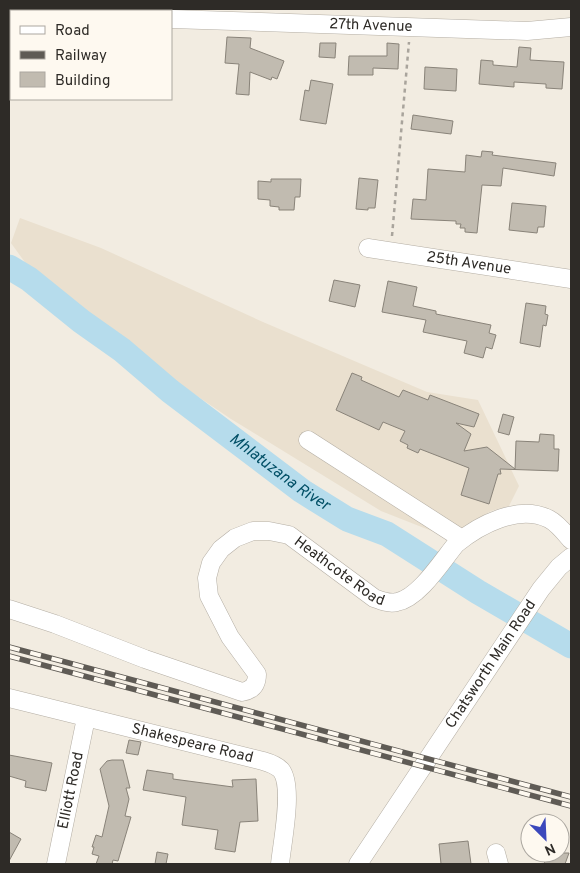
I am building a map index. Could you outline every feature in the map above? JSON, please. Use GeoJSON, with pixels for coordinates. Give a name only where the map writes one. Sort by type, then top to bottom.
{"type":"FeatureCollection","features":[{"type":"Feature","properties":{"kind":"street","name":"27th Avenue"},"geometry":{"type":"LineString","coordinates":[[172,20],[527,31],[571,27]]}},
{"type":"Feature","properties":{"kind":"street","name":"25th Avenue"},"geometry":{"type":"LineString","coordinates":[[368,248],[571,279]]}},
{"type":"Feature","properties":{"kind":"street"},"geometry":{"type":"LineString","coordinates":[[308,440],[459,542]]}},
{"type":"Feature","properties":{"kind":"street","name":"Heathcote Road"},"geometry":{"type":"LineString","coordinates":[[9,609],[55,624],[144,659],[242,692],[249,691],[254,686],[257,674],[230,637],[209,596],[207,578],[211,563],[221,549],[235,538],[253,531],[269,531],[289,536],[374,598],[385,602],[396,602],[406,599],[417,591],[459,542],[498,519],[534,514],[550,519],[571,540]]}},
{"type":"Feature","properties":{"kind":"street","name":"Chatsworth Main Road"},"geometry":{"type":"LineString","coordinates":[[358,864],[541,590],[571,557]]}},
{"type":"Feature","properties":{"kind":"street","name":"Shakespeare Road"},"geometry":{"type":"LineString","coordinates":[[9,698],[275,765],[282,771],[288,790],[280,864]]}},
{"type":"Feature","properties":{"kind":"street","name":"Elliott Road"},"geometry":{"type":"LineString","coordinates":[[56,864],[86,718]]}},
{"type":"Feature","properties":{"kind":"path"},"geometry":{"type":"LineString","coordinates":[[390,252],[410,28]]}},
{"type":"Feature","properties":{"kind":"shaded area"},"geometry":{"type":"Polygon","coordinates":[[[20,218],[101,248],[263,322],[427,392],[478,400],[519,486],[509,506],[491,511],[447,537],[381,511],[231,419],[113,339],[37,279],[11,243],[20,218]]]}},
{"type":"Feature","properties":{"kind":"building"},"geometry":{"type":"Polygon","coordinates":[[[227,37],[251,38],[250,48],[284,61],[277,79],[272,77],[271,80],[250,72],[249,95],[236,94],[239,64],[225,63],[227,37]]]}},
{"type":"Feature","properties":{"kind":"building"},"geometry":{"type":"Polygon","coordinates":[[[320,43],[336,43],[335,58],[319,57],[320,43]]]}},
{"type":"Feature","properties":{"kind":"building"},"geometry":{"type":"Polygon","coordinates":[[[387,43],[399,44],[398,69],[373,68],[373,75],[348,75],[349,56],[387,56],[387,43]]]}},
{"type":"Feature","properties":{"kind":"building"},"geometry":{"type":"Polygon","coordinates":[[[519,47],[531,48],[530,60],[564,62],[562,89],[546,88],[546,84],[514,82],[514,87],[479,84],[481,60],[493,61],[493,65],[517,67],[519,47]]]}},
{"type":"Feature","properties":{"kind":"building"},"geometry":{"type":"Polygon","coordinates":[[[425,67],[457,69],[456,91],[424,89],[425,67]]]}},
{"type":"Feature","properties":{"kind":"building"},"geometry":{"type":"Polygon","coordinates":[[[311,80],[333,84],[326,124],[300,120],[305,90],[309,91],[311,80]]]}},
{"type":"Feature","properties":{"kind":"building"},"geometry":{"type":"Polygon","coordinates":[[[413,115],[453,121],[451,134],[411,129],[413,115]]]}},
{"type":"Feature","properties":{"kind":"building"},"geometry":{"type":"Polygon","coordinates":[[[482,151],[493,152],[492,155],[556,163],[554,176],[503,168],[501,186],[482,185],[477,233],[465,232],[465,228],[460,228],[461,224],[456,224],[456,221],[411,219],[413,199],[426,200],[428,169],[465,172],[466,155],[481,157],[482,151]]]}},
{"type":"Feature","properties":{"kind":"building"},"geometry":{"type":"Polygon","coordinates":[[[359,178],[378,180],[375,208],[368,208],[368,210],[356,209],[359,178]]]}},
{"type":"Feature","properties":{"kind":"building"},"geometry":{"type":"Polygon","coordinates":[[[271,179],[301,179],[300,197],[295,197],[294,210],[279,210],[279,207],[270,206],[270,200],[258,199],[258,181],[271,182],[271,179]]]}},
{"type":"Feature","properties":{"kind":"building"},"geometry":{"type":"Polygon","coordinates":[[[512,203],[546,206],[544,227],[538,227],[537,233],[509,230],[512,203]]]}},
{"type":"Feature","properties":{"kind":"building"},"geometry":{"type":"Polygon","coordinates":[[[334,280],[360,285],[355,307],[329,301],[334,280]]]}},
{"type":"Feature","properties":{"kind":"building"},"geometry":{"type":"Polygon","coordinates":[[[388,281],[417,287],[413,306],[436,311],[436,314],[491,325],[489,333],[496,335],[492,349],[486,347],[483,358],[464,353],[467,341],[423,332],[426,320],[382,312],[388,281]]]}},
{"type":"Feature","properties":{"kind":"building"},"geometry":{"type":"Polygon","coordinates":[[[526,303],[546,306],[545,314],[548,315],[546,326],[543,325],[540,347],[520,343],[526,303]]]}},
{"type":"Feature","properties":{"kind":"building"},"geometry":{"type":"Polygon","coordinates":[[[352,373],[362,377],[361,380],[399,397],[403,390],[428,400],[430,395],[479,414],[474,427],[456,423],[471,434],[464,451],[487,447],[515,469],[516,441],[539,442],[540,434],[554,435],[554,449],[559,449],[558,471],[500,469],[501,474],[498,474],[489,504],[461,495],[469,468],[420,449],[418,453],[407,448],[408,445],[400,441],[405,431],[383,422],[379,430],[336,410],[352,373]]]}},
{"type":"Feature","properties":{"kind":"building"},"geometry":{"type":"Polygon","coordinates":[[[503,414],[514,417],[509,435],[498,432],[503,414]]]}},
{"type":"Feature","properties":{"kind":"building"},"geometry":{"type":"Polygon","coordinates":[[[129,740],[141,742],[138,755],[126,753],[129,740]]]}},
{"type":"Feature","properties":{"kind":"building"},"geometry":{"type":"Polygon","coordinates":[[[9,755],[52,763],[46,791],[25,787],[26,781],[9,776],[9,755]]]}},
{"type":"Feature","properties":{"kind":"building"},"geometry":{"type":"Polygon","coordinates":[[[123,760],[130,788],[126,788],[129,799],[125,816],[131,817],[118,861],[113,860],[112,864],[96,864],[99,856],[92,854],[94,847],[92,847],[96,835],[102,837],[109,806],[100,769],[107,761],[123,760]]]}},
{"type":"Feature","properties":{"kind":"building"},"geometry":{"type":"Polygon","coordinates":[[[147,770],[173,774],[173,779],[233,787],[232,780],[256,779],[258,821],[240,822],[235,852],[215,849],[218,830],[182,825],[186,797],[143,790],[147,770]]]}},
{"type":"Feature","properties":{"kind":"building"},"geometry":{"type":"Polygon","coordinates":[[[9,832],[21,839],[9,861],[9,832]]]}},
{"type":"Feature","properties":{"kind":"building"},"geometry":{"type":"Polygon","coordinates":[[[468,841],[471,864],[441,864],[439,844],[468,841]]]}},
{"type":"Feature","properties":{"kind":"building"},"geometry":{"type":"Polygon","coordinates":[[[157,852],[168,854],[166,864],[155,864],[157,852]]]}},
{"type":"Feature","properties":{"kind":"building"},"geometry":{"type":"Polygon","coordinates":[[[544,863],[565,863],[565,864],[544,863]]]}},
{"type":"Feature","properties":{"kind":"waterway","name":"Mhlatuzana River"},"geometry":{"type":"LineString","coordinates":[[9,267],[29,279],[81,321],[122,350],[170,391],[302,491],[347,519],[387,534],[478,592],[571,646]]}},
{"type":"Feature","properties":{"kind":"railway"},"geometry":{"type":"LineString","coordinates":[[9,647],[571,797]]}},
{"type":"Feature","properties":{"kind":"railway"},"geometry":{"type":"LineString","coordinates":[[9,656],[571,806]]}}]}
